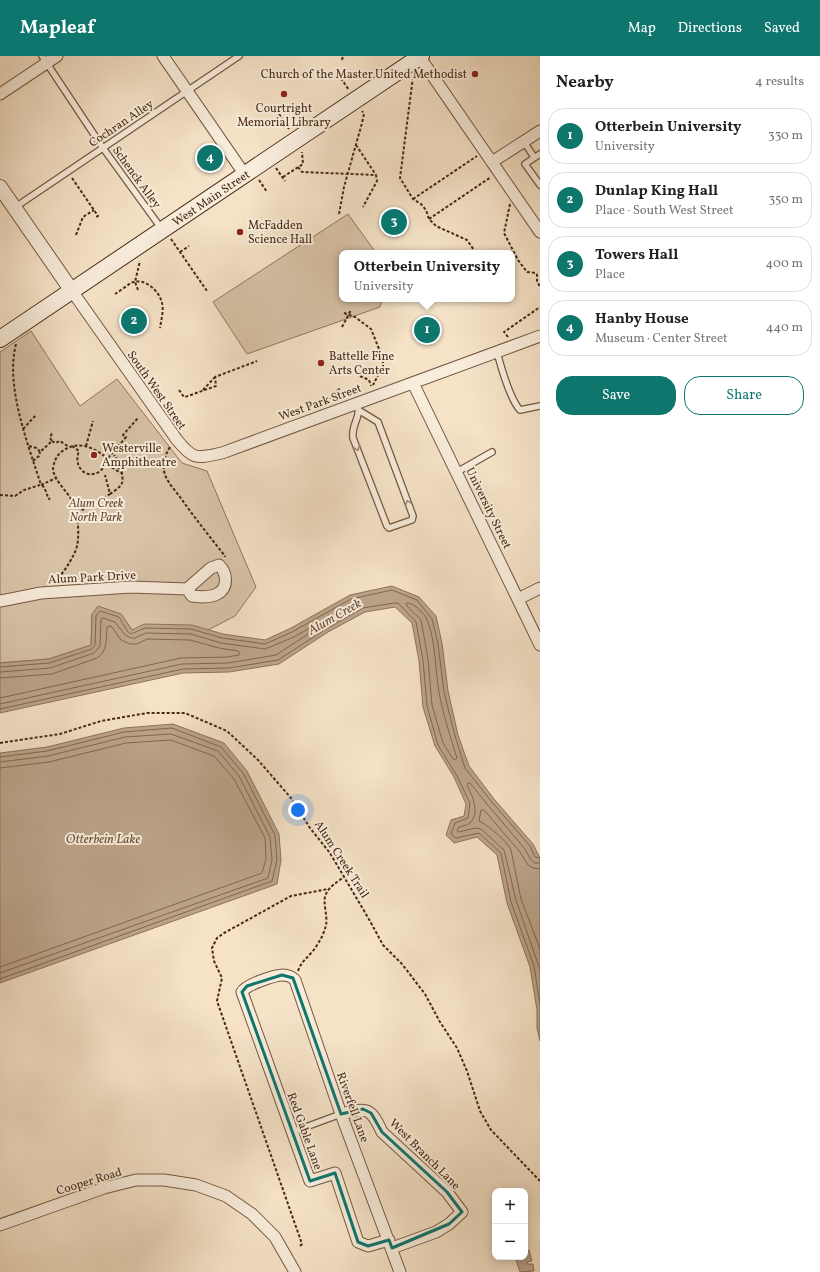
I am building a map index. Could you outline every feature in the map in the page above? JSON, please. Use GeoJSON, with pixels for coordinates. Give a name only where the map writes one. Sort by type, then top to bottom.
{"type":"FeatureCollection","features":[{"type":"Feature","properties":{"kind":"main road","name":"West Main Street"},"geometry":{"type":"LineString","coordinates":[[0,340],[72,291],[165,232],[418,60]]}},
{"type":"Feature","properties":{"kind":"street"},"geometry":{"type":"LineString","coordinates":[[0,94],[44,59],[56,56]]}},
{"type":"Feature","properties":{"kind":"street"},"geometry":{"type":"LineString","coordinates":[[163,56],[250,175]]}},
{"type":"Feature","properties":{"kind":"street"},"geometry":{"type":"LineString","coordinates":[[418,60],[492,162],[540,232]]}},
{"type":"Feature","properties":{"kind":"street"},"geometry":{"type":"LineString","coordinates":[[492,162],[540,131]]}},
{"type":"Feature","properties":{"kind":"street"},"geometry":{"type":"LineString","coordinates":[[0,187],[72,291]]}},
{"type":"Feature","properties":{"kind":"street","name":"South West Street"},"geometry":{"type":"LineString","coordinates":[[72,291],[177,440],[191,455],[198,457]]}},
{"type":"Feature","properties":{"kind":"street","name":"West Park Street"},"geometry":{"type":"LineString","coordinates":[[198,457],[222,453],[359,407],[413,383],[540,336]]}},
{"type":"Feature","properties":{"kind":"street","name":"University Street"},"geometry":{"type":"LineString","coordinates":[[413,383],[540,645]]}},
{"type":"Feature","properties":{"kind":"street"},"geometry":{"type":"LineString","coordinates":[[187,589],[211,568],[219,565]]}},
{"type":"Feature","properties":{"kind":"street","name":"Alum Park Drive"},"geometry":{"type":"LineString","coordinates":[[0,601],[47,593],[131,587],[187,589],[192,596],[202,598],[217,594],[223,588],[226,579],[224,569],[219,565]]}},
{"type":"Feature","properties":{"kind":"street"},"geometry":{"type":"LineString","coordinates":[[518,599],[540,588]]}},
{"type":"Feature","properties":{"kind":"street","name":"Red Gable Lane"},"geometry":{"type":"LineString","coordinates":[[295,980],[288,975],[282,975],[247,986],[242,992],[310,1181],[335,1173],[358,1242],[368,1246],[390,1244]]}},
{"type":"Feature","properties":{"kind":"street","name":"Riverfell Lane"},"geometry":{"type":"LineString","coordinates":[[295,980],[341,1114],[400,1272]]}},
{"type":"Feature","properties":{"kind":"street","name":"West Branch Lane"},"geometry":{"type":"LineString","coordinates":[[341,1114],[363,1109],[371,1113],[382,1132],[447,1192],[462,1212],[449,1224],[436,1232],[390,1244]]}},
{"type":"Feature","properties":{"kind":"street","name":"Cooper Road"},"geometry":{"type":"LineString","coordinates":[[0,1225],[104,1188],[136,1180],[164,1180],[196,1185],[226,1196],[252,1214],[275,1237],[295,1272]]}},
{"type":"Feature","properties":{"kind":"lane","name":"Cochran Alley"},"geometry":{"type":"LineString","coordinates":[[14,208],[239,56]]}},
{"type":"Feature","properties":{"kind":"lane","name":"Schenck Alley"},"geometry":{"type":"LineString","coordinates":[[44,59],[103,148],[165,232]]}},
{"type":"Feature","properties":{"kind":"lane"},"geometry":{"type":"LineString","coordinates":[[524,142],[534,158]]}},
{"type":"Feature","properties":{"kind":"lane"},"geometry":{"type":"LineString","coordinates":[[540,154],[525,164],[540,185]]}},
{"type":"Feature","properties":{"kind":"lane"},"geometry":{"type":"LineString","coordinates":[[497,352],[516,406],[520,410],[540,406]]}},
{"type":"Feature","properties":{"kind":"lane"},"geometry":{"type":"LineString","coordinates":[[359,407],[378,422],[413,516],[412,520],[389,528],[387,526],[354,438],[353,430],[359,407]]}},
{"type":"Feature","properties":{"kind":"lane"},"geometry":{"type":"LineString","coordinates":[[457,472],[492,452]]}},
{"type":"Feature","properties":{"kind":"lane"},"geometry":{"type":"LineString","coordinates":[[292,1132],[341,1114]]}},
{"type":"Feature","properties":{"kind":"path"},"geometry":{"type":"LineString","coordinates":[[342,60],[343,56]]}},
{"type":"Feature","properties":{"kind":"path"},"geometry":{"type":"LineString","coordinates":[[418,60],[400,178],[413,198],[426,210],[429,219],[436,226],[467,240],[474,250]]}},
{"type":"Feature","properties":{"kind":"path"},"geometry":{"type":"LineString","coordinates":[[338,74],[350,91]]}},
{"type":"Feature","properties":{"kind":"path"},"geometry":{"type":"LineString","coordinates":[[339,214],[364,114],[362,110]]}},
{"type":"Feature","properties":{"kind":"path"},"geometry":{"type":"LineString","coordinates":[[279,114],[291,131]]}},
{"type":"Feature","properties":{"kind":"path"},"geometry":{"type":"LineString","coordinates":[[356,145],[376,175],[377,180],[363,207]]}},
{"type":"Feature","properties":{"kind":"path"},"geometry":{"type":"LineString","coordinates":[[283,177],[303,164],[300,146]]}},
{"type":"Feature","properties":{"kind":"path"},"geometry":{"type":"LineString","coordinates":[[413,198],[478,155]]}},
{"type":"Feature","properties":{"kind":"path"},"geometry":{"type":"LineString","coordinates":[[274,164],[285,181]]}},
{"type":"Feature","properties":{"kind":"path"},"geometry":{"type":"LineString","coordinates":[[298,167],[302,172],[376,175]]}},
{"type":"Feature","properties":{"kind":"path"},"geometry":{"type":"LineString","coordinates":[[68,172],[98,216],[96,217]]}},
{"type":"Feature","properties":{"kind":"path"},"geometry":{"type":"LineString","coordinates":[[250,175],[267,192]]}},
{"type":"Feature","properties":{"kind":"path"},"geometry":{"type":"LineString","coordinates":[[429,219],[493,176]]}},
{"type":"Feature","properties":{"kind":"path"},"geometry":{"type":"LineString","coordinates":[[510,201],[504,233],[513,250]]}},
{"type":"Feature","properties":{"kind":"path"},"geometry":{"type":"LineString","coordinates":[[76,235],[83,217],[94,210]]}},
{"type":"Feature","properties":{"kind":"path"},"geometry":{"type":"LineString","coordinates":[[165,232],[207,291]]}},
{"type":"Feature","properties":{"kind":"path"},"geometry":{"type":"LineString","coordinates":[[180,252],[189,246]]}},
{"type":"Feature","properties":{"kind":"path"},"geometry":{"type":"LineString","coordinates":[[515,254],[527,272],[536,273],[537,281],[540,287]]}},
{"type":"Feature","properties":{"kind":"path"},"geometry":{"type":"LineString","coordinates":[[138,290],[135,282],[140,261]]}},
{"type":"Feature","properties":{"kind":"path"},"geometry":{"type":"LineString","coordinates":[[115,294],[135,282],[147,284],[154,288],[162,303],[160,328]]}},
{"type":"Feature","properties":{"kind":"path"},"geometry":{"type":"LineString","coordinates":[[508,337],[504,332],[540,307]]}},
{"type":"Feature","properties":{"kind":"path"},"geometry":{"type":"LineString","coordinates":[[342,327],[351,310]]}},
{"type":"Feature","properties":{"kind":"path"},"geometry":{"type":"LineString","coordinates":[[344,313],[355,317],[371,329],[383,359],[383,366],[372,386],[369,380],[360,376]]}},
{"type":"Feature","properties":{"kind":"path"},"geometry":{"type":"LineString","coordinates":[[17,339],[13,373],[19,414],[41,485],[46,490],[48,497],[50,498]]}},
{"type":"Feature","properties":{"kind":"path"},"geometry":{"type":"LineString","coordinates":[[202,391],[215,378],[257,361]]}},
{"type":"Feature","properties":{"kind":"path"},"geometry":{"type":"LineString","coordinates":[[179,390],[184,397],[202,391],[216,386],[215,378]]}},
{"type":"Feature","properties":{"kind":"path"},"geometry":{"type":"LineString","coordinates":[[327,402],[338,392],[338,387]]}},
{"type":"Feature","properties":{"kind":"path"},"geometry":{"type":"LineString","coordinates":[[23,429],[36,415]]}},
{"type":"Feature","properties":{"kind":"path"},"geometry":{"type":"LineString","coordinates":[[108,458],[126,437],[124,435],[138,418]]}},
{"type":"Feature","properties":{"kind":"path"},"geometry":{"type":"LineString","coordinates":[[86,446],[93,421]]}},
{"type":"Feature","properties":{"kind":"path"},"geometry":{"type":"LineString","coordinates":[[52,433],[50,438],[52,441]]}},
{"type":"Feature","properties":{"kind":"path"},"geometry":{"type":"LineString","coordinates":[[177,440],[171,445],[166,454],[164,470],[167,479],[225,556],[219,565]]}},
{"type":"Feature","properties":{"kind":"path"},"geometry":{"type":"LineString","coordinates":[[52,441],[55,443],[60,441],[80,451],[77,461],[78,466],[85,472],[92,475],[97,474],[103,470],[106,464],[121,471]]}},
{"type":"Feature","properties":{"kind":"path"},"geometry":{"type":"LineString","coordinates":[[33,461],[52,441]]}},
{"type":"Feature","properties":{"kind":"path"},"geometry":{"type":"LineString","coordinates":[[29,446],[36,448],[40,452]]}},
{"type":"Feature","properties":{"kind":"path"},"geometry":{"type":"LineString","coordinates":[[47,593],[66,568],[76,550],[78,528],[77,512],[73,502],[56,478],[53,468],[55,461],[59,455],[71,446],[86,446],[96,450],[108,458],[121,471]]}},
{"type":"Feature","properties":{"kind":"path"},"geometry":{"type":"LineString","coordinates":[[77,512],[91,506],[110,494],[122,483],[120,465],[114,455]]}},
{"type":"Feature","properties":{"kind":"path"},"geometry":{"type":"LineString","coordinates":[[106,475],[110,494]]}},
{"type":"Feature","properties":{"kind":"path"},"geometry":{"type":"LineString","coordinates":[[0,495],[15,496],[24,490],[41,485],[56,478]]}},
{"type":"Feature","properties":{"kind":"path","name":"Alum Creek Trail"},"geometry":{"type":"LineString","coordinates":[[0,743],[60,734],[101,722],[147,713],[185,713],[227,731],[258,760],[291,798],[310,828],[330,853],[383,945],[402,964],[425,994],[440,1022],[457,1048],[467,1071],[480,1111],[491,1130],[540,1181]]}},
{"type":"Feature","properties":{"kind":"path"},"geometry":{"type":"LineString","coordinates":[[295,980],[302,961],[321,939],[326,925],[324,896],[328,889],[344,877]]}},
{"type":"Feature","properties":{"kind":"highlighted area"},"geometry":{"type":"Polygon","coordinates":[[[282,975],[293,978],[341,1114],[363,1109],[371,1113],[382,1132],[447,1192],[462,1212],[449,1224],[392,1248],[389,1240],[368,1246],[358,1242],[335,1173],[310,1181],[242,992],[247,986],[282,975]]]}},
{"type":"Feature","properties":{"kind":"green space"},"geometry":{"type":"Polygon","coordinates":[[[348,214],[374,250],[339,250],[339,302],[381,302],[380,307],[247,354],[213,302],[348,214]]]}},
{"type":"Feature","properties":{"kind":"green space","name":"Alum Creek North Park"},"geometry":{"type":"Polygon","coordinates":[[[31,331],[80,406],[117,379],[182,463],[207,471],[256,587],[235,616],[164,653],[132,630],[121,614],[92,614],[91,645],[49,659],[0,663],[0,352],[31,331]]]}},
{"type":"Feature","properties":{"kind":"water","name":"Alum Creek"},"geometry":{"type":"Polygon","coordinates":[[[392,586],[419,597],[436,616],[442,643],[448,691],[458,735],[469,766],[494,799],[533,844],[540,858],[540,1041],[537,1028],[537,1010],[530,967],[507,903],[497,855],[477,837],[454,843],[446,835],[451,820],[464,816],[466,804],[454,777],[435,746],[423,707],[419,661],[412,623],[395,607],[365,612],[328,632],[279,664],[229,672],[183,673],[0,713],[0,663],[49,659],[91,645],[92,614],[98,606],[121,614],[132,630],[144,624],[192,625],[223,634],[265,640],[291,628],[350,595],[392,586]]]}},
{"type":"Feature","properties":{"kind":"water","name":"Otterbein Lake"},"geometry":{"type":"Polygon","coordinates":[[[173,724],[224,743],[247,771],[279,834],[281,860],[277,884],[0,983],[0,753],[47,747],[124,728],[173,724]]]}},
{"type":"Feature","properties":{"kind":"water"},"geometry":{"type":"Polygon","coordinates":[[[528,1250],[532,1261],[527,1262],[527,1264],[533,1264],[534,1271],[520,1272],[516,1260],[528,1260],[528,1250]]]}},
{"type":"Feature","properties":{"kind":"place","name":"Church of the Master United Methodist"},"geometry":{"type":"Point","coordinates":[475,74]}},
{"type":"Feature","properties":{"kind":"place","name":"Courtright Memorial Library"},"geometry":{"type":"Point","coordinates":[284,94]}},
{"type":"Feature","properties":{"kind":"place","name":"Hanby House"},"geometry":{"type":"Point","coordinates":[210,158]}},
{"type":"Feature","properties":{"kind":"place","name":"Towers Hall"},"geometry":{"type":"Point","coordinates":[394,222]}},
{"type":"Feature","properties":{"kind":"place","name":"McFadden Science Hall"},"geometry":{"type":"Point","coordinates":[240,232]}},
{"type":"Feature","properties":{"kind":"place","name":"Dunlap King Hall"},"geometry":{"type":"Point","coordinates":[134,321]}},
{"type":"Feature","properties":{"kind":"place","name":"Otterbein University"},"geometry":{"type":"Point","coordinates":[427,330]}},
{"type":"Feature","properties":{"kind":"place","name":"Battelle Fine Arts Center"},"geometry":{"type":"Point","coordinates":[321,363]}},
{"type":"Feature","properties":{"kind":"place","name":"Westerville Amphitheatre"},"geometry":{"type":"Point","coordinates":[94,455]}}]}
